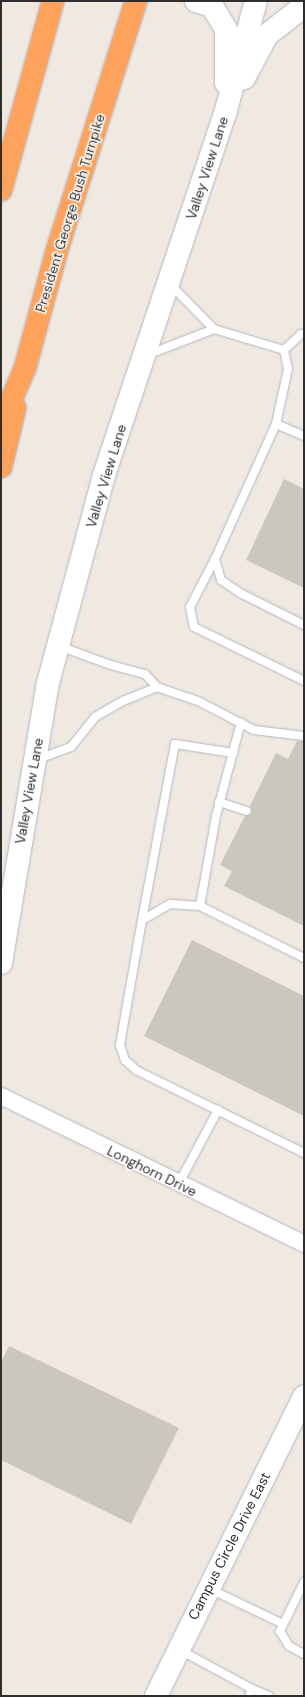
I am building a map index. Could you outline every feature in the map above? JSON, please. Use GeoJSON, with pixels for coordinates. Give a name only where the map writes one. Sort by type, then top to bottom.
{"type":"FeatureCollection","features":[{"type":"Feature","properties":{"kind":"highway"},"geometry":{"type":"LineString","coordinates":[[1,190],[53,1]]}},
{"type":"Feature","properties":{"kind":"highway","name":"President George Bush Turnpike"},"geometry":{"type":"LineString","coordinates":[[1,424],[25,368],[57,250],[136,1]]}},
{"type":"Feature","properties":{"kind":"highway"},"geometry":{"type":"LineString","coordinates":[[1,468],[25,368]]}},
{"type":"Feature","properties":{"kind":"main road"},"geometry":{"type":"LineString","coordinates":[[196,1],[212,6],[226,30],[226,110]]}},
{"type":"Feature","properties":{"kind":"main road","name":"Valley View Lane"},"geometry":{"type":"LineString","coordinates":[[1,963],[48,682],[104,475],[226,110],[256,1]]}},
{"type":"Feature","properties":{"kind":"main road"},"geometry":{"type":"LineString","coordinates":[[226,110],[268,35],[304,6]]}},
{"type":"Feature","properties":{"kind":"main road","name":"Campus Circle Drive East"},"geometry":{"type":"LineString","coordinates":[[156,1696],[208,1588],[304,1397]]}},
{"type":"Feature","properties":{"kind":"street","name":"Longhorn Drive"},"geometry":{"type":"LineString","coordinates":[[1,1096],[304,1244]]}},
{"type":"Feature","properties":{"kind":"lane"},"geometry":{"type":"LineString","coordinates":[[168,283],[214,329],[284,350]]}},
{"type":"Feature","properties":{"kind":"lane"},"geometry":{"type":"LineString","coordinates":[[144,356],[214,329]]}},
{"type":"Feature","properties":{"kind":"lane"},"geometry":{"type":"LineString","coordinates":[[284,350],[301,334],[304,334]]}},
{"type":"Feature","properties":{"kind":"lane"},"geometry":{"type":"LineString","coordinates":[[284,350],[288,369],[276,424],[215,559],[190,607],[194,627],[304,681]]}},
{"type":"Feature","properties":{"kind":"lane"},"geometry":{"type":"LineString","coordinates":[[276,424],[304,436]]}},
{"type":"Feature","properties":{"kind":"lane"},"geometry":{"type":"LineString","coordinates":[[215,559],[221,580],[242,594],[304,625]]}},
{"type":"Feature","properties":{"kind":"lane"},"geometry":{"type":"LineString","coordinates":[[58,646],[111,665],[145,674],[158,687],[198,701],[254,730],[304,736]]}},
{"type":"Feature","properties":{"kind":"lane"},"geometry":{"type":"LineString","coordinates":[[35,760],[71,747],[95,717],[123,701],[158,687]]}},
{"type":"Feature","properties":{"kind":"lane"},"geometry":{"type":"LineString","coordinates":[[200,906],[219,802],[241,722]]}},
{"type":"Feature","properties":{"kind":"lane"},"geometry":{"type":"LineString","coordinates":[[233,753],[175,744],[120,1045],[125,1060],[136,1070],[304,1153]]}},
{"type":"Feature","properties":{"kind":"lane"},"geometry":{"type":"LineString","coordinates":[[219,802],[247,811]]}},
{"type":"Feature","properties":{"kind":"lane"},"geometry":{"type":"LineString","coordinates":[[142,920],[170,904],[200,906],[304,958]]}},
{"type":"Feature","properties":{"kind":"lane"},"geometry":{"type":"LineString","coordinates":[[179,1183],[218,1110]]}},
{"type":"Feature","properties":{"kind":"lane"},"geometry":{"type":"LineString","coordinates":[[304,1582],[280,1630],[289,1646],[304,1654]]}},
{"type":"Feature","properties":{"kind":"lane"},"geometry":{"type":"LineString","coordinates":[[208,1588],[283,1624]]}},
{"type":"Feature","properties":{"kind":"lane"},"geometry":{"type":"LineString","coordinates":[[178,1649],[250,1692],[268,1696]]}},
{"type":"Feature","properties":{"kind":"building"},"geometry":{"type":"Polygon","coordinates":[[[284,479],[304,489],[304,588],[246,560],[284,479]]]}},
{"type":"Feature","properties":{"kind":"building"},"geometry":{"type":"Polygon","coordinates":[[[297,741],[304,741],[304,926],[224,886],[232,871],[220,865],[245,816],[252,813],[250,806],[276,753],[288,759],[297,741]]]}},
{"type":"Feature","properties":{"kind":"building"},"geometry":{"type":"Polygon","coordinates":[[[192,940],[304,996],[304,1116],[144,1036],[192,940]]]}},
{"type":"Feature","properties":{"kind":"building"},"geometry":{"type":"Polygon","coordinates":[[[9,1346],[179,1428],[131,1524],[1,1460],[1,1362],[9,1346]]]}}]}
